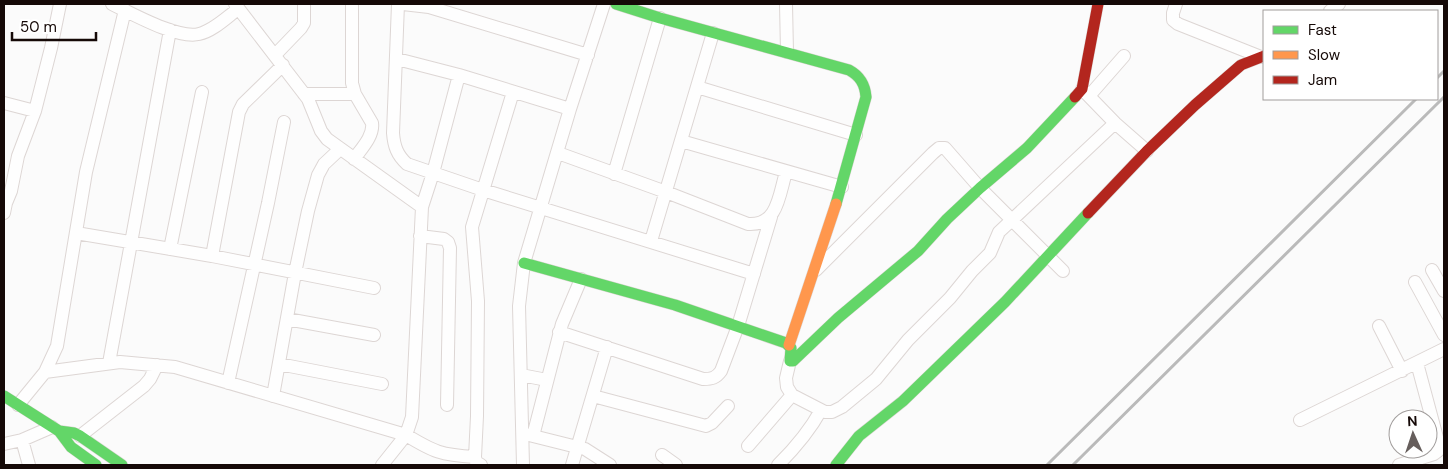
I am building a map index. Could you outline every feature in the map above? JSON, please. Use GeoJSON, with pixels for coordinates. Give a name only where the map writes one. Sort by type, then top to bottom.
{"type":"FeatureCollection","features":[{"type":"Feature","properties":{"kind":"street"},"geometry":{"type":"LineString","coordinates":[[4,213],[8,196],[12,191],[18,156],[35,111],[60,4]]}},
{"type":"Feature","properties":{"kind":"street"},"geometry":{"type":"LineString","coordinates":[[112,4],[170,30],[188,35],[199,34],[208,30],[237,6],[304,94],[312,107],[321,131],[327,139],[422,206]]}},
{"type":"Feature","properties":{"kind":"street"},"geometry":{"type":"LineString","coordinates":[[212,256],[239,112],[243,104],[279,60],[301,28],[305,16],[304,4]]}},
{"type":"Feature","properties":{"kind":"street"},"geometry":{"type":"LineString","coordinates":[[352,4],[351,78],[356,94],[372,123],[371,133],[354,159]]}},
{"type":"Feature","properties":{"kind":"street"},"geometry":{"type":"LineString","coordinates":[[398,4],[393,142],[401,158],[408,164],[484,190],[754,274]]}},
{"type":"Feature","properties":{"kind":"street"},"geometry":{"type":"LineString","coordinates":[[403,4],[429,7],[588,55]]}},
{"type":"Feature","properties":{"kind":"street"},"geometry":{"type":"LineString","coordinates":[[528,434],[520,375],[519,306],[524,263],[570,108],[604,4]]}},
{"type":"Feature","properties":{"kind":"street"},"geometry":{"type":"LineString","coordinates":[[616,4],[849,70],[863,80],[866,97],[842,187],[789,345],[791,348],[786,378],[787,387],[792,396],[825,412],[832,412],[842,407],[876,378],[908,340],[950,298],[990,253],[999,232],[1115,123]]}},
{"type":"Feature","properties":{"kind":"street"},"geometry":{"type":"LineString","coordinates":[[786,4],[787,52]]}},
{"type":"Feature","properties":{"kind":"street"},"geometry":{"type":"LineString","coordinates":[[1086,93],[1098,4]]}},
{"type":"Feature","properties":{"kind":"street"},"geometry":{"type":"LineString","coordinates":[[1176,4],[1173,20],[1178,24],[1262,57]]}},
{"type":"Feature","properties":{"kind":"street"},"geometry":{"type":"LineString","coordinates":[[18,405],[44,372],[57,346],[86,172],[125,10]]}},
{"type":"Feature","properties":{"kind":"street"},"geometry":{"type":"LineString","coordinates":[[614,174],[660,18]]}},
{"type":"Feature","properties":{"kind":"street"},"geometry":{"type":"LineString","coordinates":[[109,363],[170,30]]}},
{"type":"Feature","properties":{"kind":"street"},"geometry":{"type":"LineString","coordinates":[[651,241],[713,33]]}},
{"type":"Feature","properties":{"kind":"street"},"geometry":{"type":"LineString","coordinates":[[790,361],[793,361],[838,318],[918,251],[947,219],[1027,148],[1124,56]]}},
{"type":"Feature","properties":{"kind":"street"},"geometry":{"type":"LineString","coordinates":[[836,465],[859,436],[903,401],[1005,302],[1047,255],[1147,151],[1195,105],[1236,69],[1262,57]]}},
{"type":"Feature","properties":{"kind":"street"},"geometry":{"type":"LineString","coordinates":[[397,59],[459,75],[570,108]]}},
{"type":"Feature","properties":{"kind":"street"},"geometry":{"type":"LineString","coordinates":[[382,465],[406,435],[412,417],[422,206],[433,173],[459,75]]}},
{"type":"Feature","properties":{"kind":"street"},"geometry":{"type":"LineString","coordinates":[[697,87],[856,135]]}},
{"type":"Feature","properties":{"kind":"street"},"geometry":{"type":"LineString","coordinates":[[170,249],[202,92]]}},
{"type":"Feature","properties":{"kind":"street"},"geometry":{"type":"LineString","coordinates":[[44,372],[109,363],[157,365],[183,369],[406,435],[452,461],[478,461],[478,301],[472,227],[513,92]]}},
{"type":"Feature","properties":{"kind":"street"},"geometry":{"type":"LineString","coordinates":[[1086,93],[1115,123],[1147,151]]}},
{"type":"Feature","properties":{"kind":"street"},"geometry":{"type":"LineString","coordinates":[[304,94],[356,94]]}},
{"type":"Feature","properties":{"kind":"street"},"geometry":{"type":"LineString","coordinates":[[4,103],[35,111]]}},
{"type":"Feature","properties":{"kind":"street"},"geometry":{"type":"LineString","coordinates":[[228,383],[284,122]]}},
{"type":"Feature","properties":{"kind":"street"},"geometry":{"type":"LineString","coordinates":[[681,141],[842,187]]}},
{"type":"Feature","properties":{"kind":"street"},"geometry":{"type":"LineString","coordinates":[[815,270],[939,148],[945,148],[980,188],[1063,271]]}},
{"type":"Feature","properties":{"kind":"street"},"geometry":{"type":"LineString","coordinates":[[273,396],[295,273],[318,174],[324,164],[340,149]]}},
{"type":"Feature","properties":{"kind":"street"},"geometry":{"type":"LineString","coordinates":[[558,153],[748,224],[757,225],[771,217]]}},
{"type":"Feature","properties":{"kind":"street"},"geometry":{"type":"LineString","coordinates":[[560,332],[703,378],[711,379],[717,377],[738,326],[786,172]]}},
{"type":"Feature","properties":{"kind":"street"},"geometry":{"type":"LineString","coordinates":[[76,233],[212,256],[374,288]]}},
{"type":"Feature","properties":{"kind":"street"},"geometry":{"type":"LineString","coordinates":[[420,236],[444,239],[448,242],[450,248],[447,405]]}},
{"type":"Feature","properties":{"kind":"street"},"geometry":{"type":"LineString","coordinates":[[524,263],[675,305],[789,345]]}},
{"type":"Feature","properties":{"kind":"street"},"geometry":{"type":"LineString","coordinates":[[1432,270],[1444,291]]}},
{"type":"Feature","properties":{"kind":"street"},"geometry":{"type":"LineString","coordinates":[[523,465],[528,434],[547,380],[560,332],[581,279]]}},
{"type":"Feature","properties":{"kind":"street"},"geometry":{"type":"LineString","coordinates":[[1415,282],[1444,335]]}},
{"type":"Feature","properties":{"kind":"street"},"geometry":{"type":"LineString","coordinates":[[286,319],[374,335]]}},
{"type":"Feature","properties":{"kind":"street"},"geometry":{"type":"LineString","coordinates":[[1379,326],[1402,370]]}},
{"type":"Feature","properties":{"kind":"street"},"geometry":{"type":"LineString","coordinates":[[572,465],[607,347]]}},
{"type":"Feature","properties":{"kind":"street"},"geometry":{"type":"LineString","coordinates":[[1300,420],[1417,364],[1444,348]]}},
{"type":"Feature","properties":{"kind":"street"},"geometry":{"type":"LineString","coordinates":[[279,364],[382,384]]}},
{"type":"Feature","properties":{"kind":"street"},"geometry":{"type":"LineString","coordinates":[[1399,465],[1438,451],[1439,445],[1417,364]]}},
{"type":"Feature","properties":{"kind":"street"},"geometry":{"type":"LineString","coordinates":[[80,436],[144,386],[157,365]]}},
{"type":"Feature","properties":{"kind":"street"},"geometry":{"type":"LineString","coordinates":[[520,375],[547,380]]}},
{"type":"Feature","properties":{"kind":"street"},"geometry":{"type":"LineString","coordinates":[[4,396],[56,429],[80,436],[122,465]]}},
{"type":"Feature","properties":{"kind":"street"},"geometry":{"type":"LineString","coordinates":[[593,396],[706,426],[712,423],[728,406]]}},
{"type":"Feature","properties":{"kind":"street"},"geometry":{"type":"LineString","coordinates":[[748,446],[792,396]]}},
{"type":"Feature","properties":{"kind":"street"},"geometry":{"type":"LineString","coordinates":[[778,465],[812,428],[821,410]]}},
{"type":"Feature","properties":{"kind":"street"},"geometry":{"type":"LineString","coordinates":[[4,444],[56,429]]}},
{"type":"Feature","properties":{"kind":"street"},"geometry":{"type":"LineString","coordinates":[[56,429],[65,443],[96,465]]}},
{"type":"Feature","properties":{"kind":"street"},"geometry":{"type":"LineString","coordinates":[[528,434],[578,446],[610,465]]}},
{"type":"Feature","properties":{"kind":"street"},"geometry":{"type":"LineString","coordinates":[[22,440],[29,465]]}},
{"type":"Feature","properties":{"kind":"street"},"geometry":{"type":"LineString","coordinates":[[662,455],[676,465]]}},
{"type":"Feature","properties":{"kind":"railway"},"geometry":{"type":"LineString","coordinates":[[1438,77],[1444,71]]}},
{"type":"Feature","properties":{"kind":"railway"},"geometry":{"type":"LineString","coordinates":[[1073,465],[1444,97]]}},
{"type":"Feature","properties":{"kind":"railway"},"geometry":{"type":"LineString","coordinates":[[1047,465],[1415,100]]}},
{"type":"Feature","properties":{"kind":"traffic: fast"},"geometry":{"type":"LineString","coordinates":[[616,4],[849,70],[856,75],[863,84],[866,97],[836,204]]}},
{"type":"Feature","properties":{"kind":"traffic: fast"},"geometry":{"type":"LineString","coordinates":[[524,263],[675,305],[786,343],[791,348],[790,361],[793,361],[838,318],[918,251],[947,219],[1027,148],[1075,97]]}},
{"type":"Feature","properties":{"kind":"traffic: fast"},"geometry":{"type":"LineString","coordinates":[[836,465],[859,436],[903,401],[1005,302],[1088,213]]}},
{"type":"Feature","properties":{"kind":"traffic: fast"},"geometry":{"type":"LineString","coordinates":[[4,396],[59,431],[74,433],[80,436],[122,465]]}},
{"type":"Feature","properties":{"kind":"traffic: fast"},"geometry":{"type":"LineString","coordinates":[[59,431],[71,447],[96,465]]}},
{"type":"Feature","properties":{"kind":"traffic: slow"},"geometry":{"type":"LineString","coordinates":[[789,345],[836,204]]}},
{"type":"Feature","properties":{"kind":"traffic: jam"},"geometry":{"type":"LineString","coordinates":[[1075,97],[1082,89],[1098,4]]}},
{"type":"Feature","properties":{"kind":"traffic: jam"},"geometry":{"type":"LineString","coordinates":[[1088,213],[1147,151],[1195,105],[1241,65],[1263,56]]}}]}
